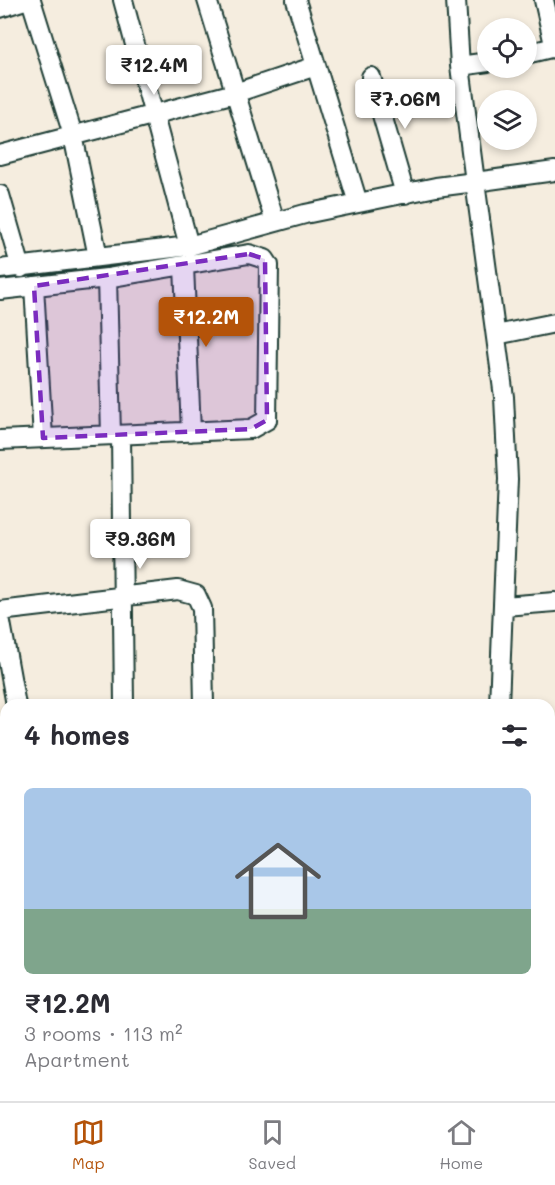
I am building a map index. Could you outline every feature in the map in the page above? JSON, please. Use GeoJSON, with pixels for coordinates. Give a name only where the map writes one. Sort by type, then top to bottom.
{"type":"FeatureCollection","features":[{"type":"Feature","properties":{"kind":"street"},"geometry":{"type":"LineString","coordinates":[[0,8],[25,0]]}},
{"type":"Feature","properties":{"kind":"street"},"geometry":{"type":"LineString","coordinates":[[31,0],[73,135],[98,257]]}},
{"type":"Feature","properties":{"kind":"street"},"geometry":{"type":"LineString","coordinates":[[123,0],[189,246]]}},
{"type":"Feature","properties":{"kind":"street"},"geometry":{"type":"LineString","coordinates":[[207,0],[275,222]]}},
{"type":"Feature","properties":{"kind":"street"},"geometry":{"type":"LineString","coordinates":[[296,0],[358,203]]}},
{"type":"Feature","properties":{"kind":"street"},"geometry":{"type":"LineString","coordinates":[[456,0],[460,66],[504,397],[508,479],[499,699]]}},
{"type":"Feature","properties":{"kind":"street"},"geometry":{"type":"LineString","coordinates":[[537,52],[555,48],[544,0]]}},
{"type":"Feature","properties":{"kind":"street"},"geometry":{"type":"LineString","coordinates":[[460,66],[477,64]]}},
{"type":"Feature","properties":{"kind":"street"},"geometry":{"type":"LineString","coordinates":[[0,155],[235,93],[316,66]]}},
{"type":"Feature","properties":{"kind":"street"},"geometry":{"type":"LineString","coordinates":[[371,77],[405,194]]}},
{"type":"Feature","properties":{"kind":"street"},"geometry":{"type":"LineString","coordinates":[[0,269],[189,246],[275,222],[358,203],[475,182],[555,171]]}},
{"type":"Feature","properties":{"kind":"street"},"geometry":{"type":"LineString","coordinates":[[0,195],[21,268]]}},
{"type":"Feature","properties":{"kind":"street"},"geometry":{"type":"LineString","coordinates":[[0,290],[108,278],[249,254],[265,259],[269,265],[267,420],[251,429],[0,440]]}},
{"type":"Feature","properties":{"kind":"street"},"geometry":{"type":"LineString","coordinates":[[184,266],[191,432]]}},
{"type":"Feature","properties":{"kind":"street"},"geometry":{"type":"LineString","coordinates":[[108,278],[116,435],[124,699]]}},
{"type":"Feature","properties":{"kind":"street"},"geometry":{"type":"LineString","coordinates":[[34,286],[43,438]]}},
{"type":"Feature","properties":{"kind":"street"},"geometry":{"type":"LineString","coordinates":[[496,335],[555,323]]}},
{"type":"Feature","properties":{"kind":"street"},"geometry":{"type":"LineString","coordinates":[[0,611],[178,590],[196,596],[202,608],[204,699]]}},
{"type":"Feature","properties":{"kind":"street"},"geometry":{"type":"LineString","coordinates":[[504,606],[555,602]]}},
{"type":"Feature","properties":{"kind":"street"},"geometry":{"type":"LineString","coordinates":[[0,617],[15,699]]}},
{"type":"Feature","properties":{"kind":"highlighted area"},"geometry":{"type":"Polygon","coordinates":[[[249,254],[265,259],[267,420],[251,429],[43,438],[34,286],[249,254]]]}}]}
